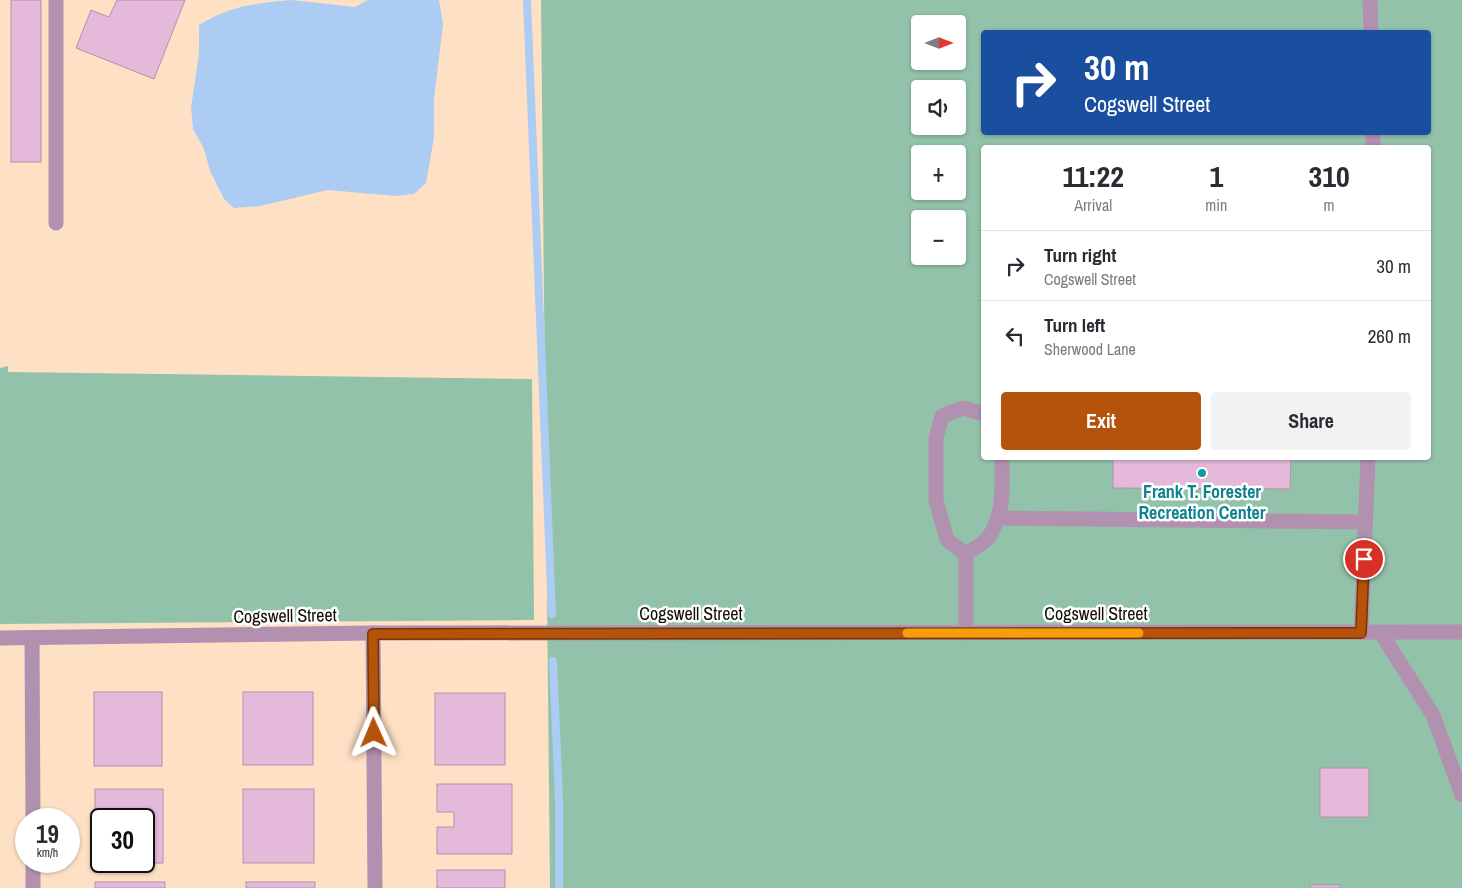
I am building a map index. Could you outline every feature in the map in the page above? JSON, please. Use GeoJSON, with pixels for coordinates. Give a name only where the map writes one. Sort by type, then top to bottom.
{"type":"FeatureCollection","features":[{"type":"Feature","properties":{"kind":"street"},"geometry":{"type":"LineString","coordinates":[[56,0],[56,223]]}},
{"type":"Feature","properties":{"kind":"street"},"geometry":{"type":"LineString","coordinates":[[1370,0],[1371,30]]}},
{"type":"Feature","properties":{"kind":"street"},"geometry":{"type":"LineString","coordinates":[[966,554],[948,540],[936,500],[936,438],[942,416],[964,408],[981,413]]}},
{"type":"Feature","properties":{"kind":"street"},"geometry":{"type":"LineString","coordinates":[[966,554],[988,538],[997,518],[1001,504],[1002,460]]}},
{"type":"Feature","properties":{"kind":"street"},"geometry":{"type":"LineString","coordinates":[[1361,633],[1368,460]]}},
{"type":"Feature","properties":{"kind":"street"},"geometry":{"type":"LineString","coordinates":[[997,518],[1365,522]]}},
{"type":"Feature","properties":{"kind":"street"},"geometry":{"type":"LineString","coordinates":[[966,554],[966,633]]}},
{"type":"Feature","properties":{"kind":"street","name":"Cogswell Street"},"geometry":{"type":"LineString","coordinates":[[0,638],[373,634],[1462,632]]}},
{"type":"Feature","properties":{"kind":"street"},"geometry":{"type":"LineString","coordinates":[[1381,633],[1433,715],[1462,794]]}},
{"type":"Feature","properties":{"kind":"street"},"geometry":{"type":"LineString","coordinates":[[373,634],[375,888]]}},
{"type":"Feature","properties":{"kind":"street"},"geometry":{"type":"LineString","coordinates":[[32,638],[33,808]]}},
{"type":"Feature","properties":{"kind":"street"},"geometry":{"type":"LineString","coordinates":[[33,873],[34,888]]}},
{"type":"Feature","properties":{"kind":"green space"},"geometry":{"type":"Polygon","coordinates":[[[541,0],[1462,0],[1462,888],[550,888],[541,0]]]}},
{"type":"Feature","properties":{"kind":"green space"},"geometry":{"type":"Polygon","coordinates":[[[8,366],[8,372],[532,379],[534,620],[0,624],[0,368],[8,366]]]}},
{"type":"Feature","properties":{"kind":"water"},"geometry":{"type":"Polygon","coordinates":[[[291,0],[355,7],[368,0],[439,0],[443,24],[434,99],[434,137],[426,183],[414,194],[395,196],[328,190],[260,206],[234,208],[224,199],[210,171],[204,149],[193,129],[191,108],[199,53],[199,25],[222,13],[243,6],[291,0]]]}},
{"type":"Feature","properties":{"kind":"building"},"geometry":{"type":"Polygon","coordinates":[[[11,0],[41,0],[41,162],[11,162],[11,0]]]}},
{"type":"Feature","properties":{"kind":"building"},"geometry":{"type":"Polygon","coordinates":[[[117,0],[185,0],[154,79],[76,48],[91,10],[109,17],[117,0]]]}},
{"type":"Feature","properties":{"kind":"building","name":"Frank T. Forester Recreation Center"},"geometry":{"type":"Polygon","coordinates":[[[1113,460],[1291,460],[1290,489],[1113,488],[1113,460]]]}},
{"type":"Feature","properties":{"kind":"building"},"geometry":{"type":"Polygon","coordinates":[[[94,692],[162,692],[162,766],[94,766],[94,692]]]}},
{"type":"Feature","properties":{"kind":"building"},"geometry":{"type":"Polygon","coordinates":[[[243,692],[313,692],[313,765],[243,765],[243,692]]]}},
{"type":"Feature","properties":{"kind":"building"},"geometry":{"type":"Polygon","coordinates":[[[435,693],[505,693],[505,765],[435,765],[435,693]]]}},
{"type":"Feature","properties":{"kind":"building"},"geometry":{"type":"Polygon","coordinates":[[[1320,768],[1369,768],[1369,817],[1320,817],[1320,768]]]}},
{"type":"Feature","properties":{"kind":"building"},"geometry":{"type":"Polygon","coordinates":[[[437,784],[512,784],[512,854],[437,854],[437,827],[454,827],[454,812],[437,812],[437,784]]]}},
{"type":"Feature","properties":{"kind":"building"},"geometry":{"type":"Polygon","coordinates":[[[95,789],[163,789],[163,863],[155,863],[155,808],[95,808],[95,789]]]}},
{"type":"Feature","properties":{"kind":"building"},"geometry":{"type":"Polygon","coordinates":[[[243,789],[314,789],[314,863],[243,863],[243,789]]]}},
{"type":"Feature","properties":{"kind":"building"},"geometry":{"type":"Polygon","coordinates":[[[437,870],[505,870],[505,888],[437,888],[437,870]]]}},
{"type":"Feature","properties":{"kind":"building"},"geometry":{"type":"Polygon","coordinates":[[[95,882],[165,882],[165,888],[95,888],[95,882]]]}},
{"type":"Feature","properties":{"kind":"building"},"geometry":{"type":"Polygon","coordinates":[[[246,882],[315,882],[315,888],[246,888],[246,882]]]}},
{"type":"Feature","properties":{"kind":"building"},"geometry":{"type":"Polygon","coordinates":[[[1310,885],[1340,885],[1340,888],[1310,888],[1310,885]]]}},
{"type":"Feature","properties":{"kind":"waterway"},"geometry":{"type":"LineString","coordinates":[[527,0],[552,614]]}},
{"type":"Feature","properties":{"kind":"waterway"},"geometry":{"type":"LineString","coordinates":[[553,661],[559,800],[559,888]]}},
{"type":"Feature","properties":{"kind":"slow traffic"},"geometry":{"type":"LineString","coordinates":[[907,633],[1139,633]]}},
{"type":"Feature","properties":{"kind":"place","name":"Frank T. Forester Recreation Center"},"geometry":{"type":"Point","coordinates":[1202,473]}},
{"type":"Feature","properties":{"kind":"route"},"geometry":{"type":"LineString","coordinates":[[374,733],[373,634],[1361,633],[1364,559]]}}]}
